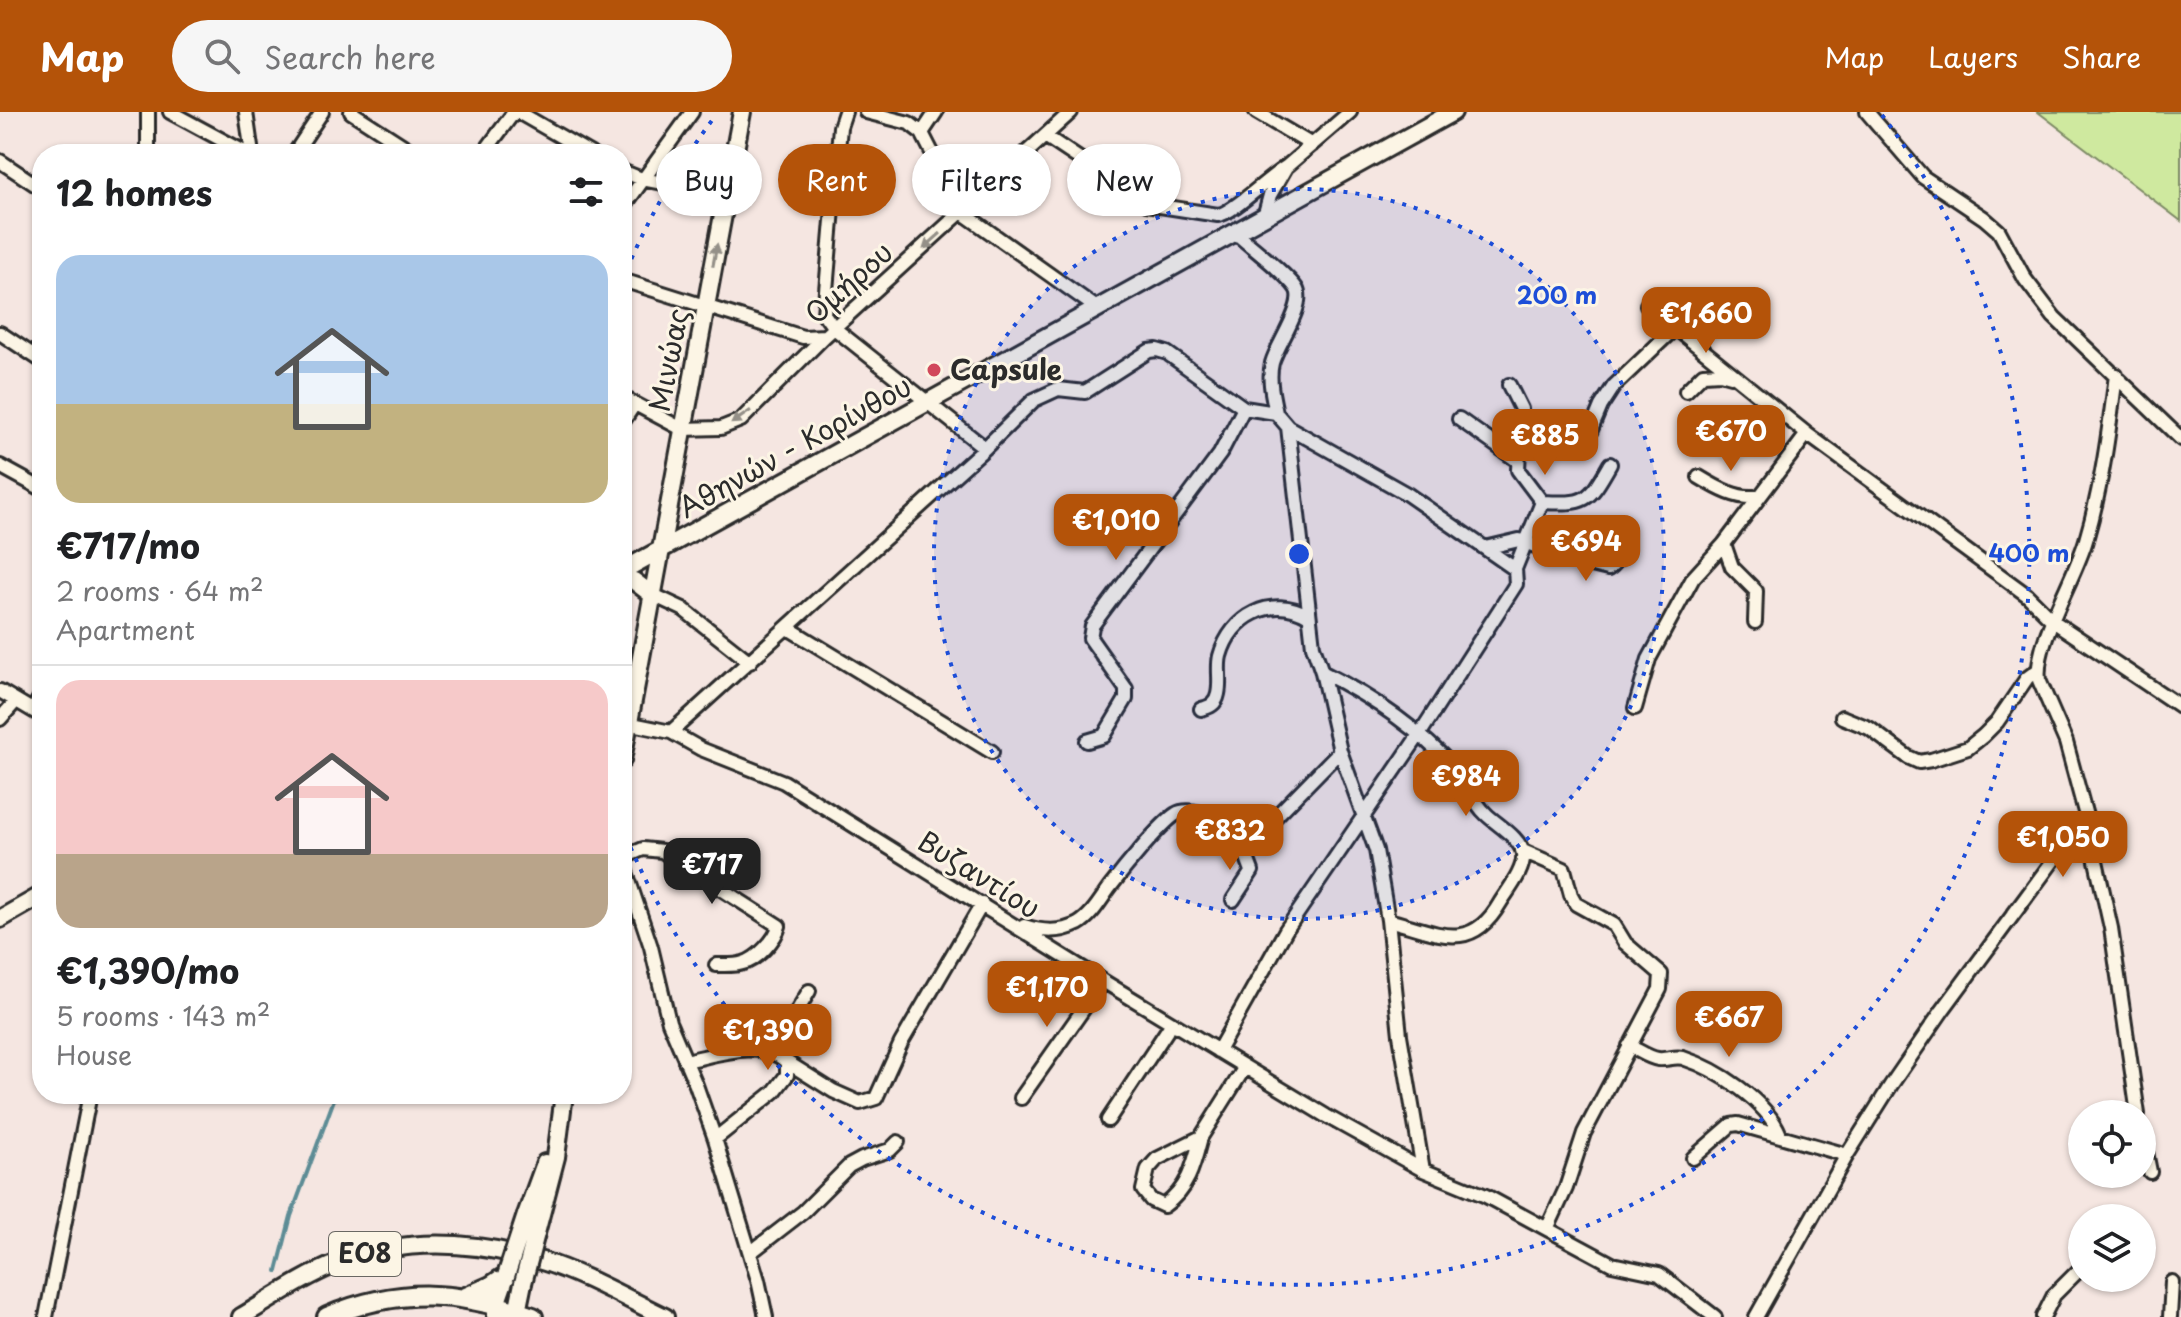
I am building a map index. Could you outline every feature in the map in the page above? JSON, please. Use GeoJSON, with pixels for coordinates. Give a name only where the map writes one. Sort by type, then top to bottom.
{"type":"FeatureCollection","features":[{"type":"Feature","properties":{"kind":"highway"},"geometry":{"type":"LineString","coordinates":[[466,1297],[514,1279]]}},
{"type":"Feature","properties":{"kind":"highway"},"geometry":{"type":"LineString","coordinates":[[327,1317],[368,1303],[432,1295],[466,1297],[496,1311],[522,1315]]}},
{"type":"Feature","properties":{"kind":"main road","name":"Μινώας"},"geometry":{"type":"LineString","coordinates":[[736,144],[742,112]]}},
{"type":"Feature","properties":{"kind":"main road","name":"Αθηνών - Κορίνθου"},"geometry":{"type":"LineString","coordinates":[[632,566],[1453,112]]}},
{"type":"Feature","properties":{"kind":"main road","name":"Μινώας"},"geometry":{"type":"LineString","coordinates":[[632,688],[722,216]]}},
{"type":"Feature","properties":{"kind":"main road"},"geometry":{"type":"LineString","coordinates":[[632,580],[651,594]]}},
{"type":"Feature","properties":{"kind":"main road"},"geometry":{"type":"LineString","coordinates":[[0,919],[32,901]]}},
{"type":"Feature","properties":{"kind":"main road"},"geometry":{"type":"LineString","coordinates":[[496,1311],[514,1279],[533,1216],[556,1157],[562,1104]]}},
{"type":"Feature","properties":{"kind":"main road","name":"ΕΟ8"},"geometry":{"type":"LineString","coordinates":[[241,1317],[309,1276],[339,1263],[374,1251],[439,1244],[472,1246],[544,1262],[665,1317]]}},
{"type":"Feature","properties":{"kind":"main road"},"geometry":{"type":"LineString","coordinates":[[514,1279],[522,1315]]}},
{"type":"Feature","properties":{"kind":"street"},"geometry":{"type":"LineString","coordinates":[[148,112],[148,144]]}},
{"type":"Feature","properties":{"kind":"street"},"geometry":{"type":"LineString","coordinates":[[170,112],[231,144]]}},
{"type":"Feature","properties":{"kind":"street"},"geometry":{"type":"LineString","coordinates":[[246,112],[249,144]]}},
{"type":"Feature","properties":{"kind":"street"},"geometry":{"type":"LineString","coordinates":[[301,144],[322,112]]}},
{"type":"Feature","properties":{"kind":"street"},"geometry":{"type":"LineString","coordinates":[[351,112],[401,144]]}},
{"type":"Feature","properties":{"kind":"street"},"geometry":{"type":"LineString","coordinates":[[491,144],[516,112],[573,144]]}},
{"type":"Feature","properties":{"kind":"street"},"geometry":{"type":"LineString","coordinates":[[632,194],[692,112]]}},
{"type":"Feature","properties":{"kind":"street"},"geometry":{"type":"LineString","coordinates":[[845,112],[840,127],[824,314],[830,332],[929,403],[985,448]]}},
{"type":"Feature","properties":{"kind":"street"},"geometry":{"type":"LineString","coordinates":[[866,112],[909,123],[922,133],[928,144]]}},
{"type":"Feature","properties":{"kind":"street"},"geometry":{"type":"LineString","coordinates":[[922,133],[936,112]]}},
{"type":"Feature","properties":{"kind":"street","name":"Ομήρου"},"geometry":{"type":"LineString","coordinates":[[1036,144],[1071,112]]}},
{"type":"Feature","properties":{"kind":"street"},"geometry":{"type":"LineString","coordinates":[[1256,112],[1312,145]]}},
{"type":"Feature","properties":{"kind":"street"},"geometry":{"type":"LineString","coordinates":[[1045,136],[1147,204],[1218,215],[1228,213],[1350,112]]}},
{"type":"Feature","properties":{"kind":"street"},"geometry":{"type":"LineString","coordinates":[[1867,112],[1923,177],[1999,231],[2038,298],[2070,334],[2181,439]]}},
{"type":"Feature","properties":{"kind":"street"},"geometry":{"type":"LineString","coordinates":[[0,161],[32,182]]}},
{"type":"Feature","properties":{"kind":"street"},"geometry":{"type":"LineString","coordinates":[[1264,217],[1270,195],[1286,167]]}},
{"type":"Feature","properties":{"kind":"street"},"geometry":{"type":"LineString","coordinates":[[632,175],[656,182]]}},
{"type":"Feature","properties":{"kind":"street","name":"Ομήρου"},"geometry":{"type":"LineString","coordinates":[[682,429],[721,428],[741,420],[830,332],[960,216]]}},
{"type":"Feature","properties":{"kind":"street"},"geometry":{"type":"LineString","coordinates":[[967,216],[1098,309]]}},
{"type":"Feature","properties":{"kind":"street"},"geometry":{"type":"LineString","coordinates":[[1236,233],[1293,284],[1300,297],[1299,306],[1279,342],[1270,368],[1276,413],[1288,427],[1407,494],[1515,569]]}},
{"type":"Feature","properties":{"kind":"street"},"geometry":{"type":"LineString","coordinates":[[632,283],[803,337],[830,332]]}},
{"type":"Feature","properties":{"kind":"street"},"geometry":{"type":"LineString","coordinates":[[1647,305],[1807,434],[2027,595],[2053,621],[2181,707]]}},
{"type":"Feature","properties":{"kind":"street"},"geometry":{"type":"LineString","coordinates":[[1588,437],[1605,397],[1675,328]]}},
{"type":"Feature","properties":{"kind":"street"},"geometry":{"type":"LineString","coordinates":[[0,333],[32,354]]}},
{"type":"Feature","properties":{"kind":"street"},"geometry":{"type":"LineString","coordinates":[[671,732],[1034,400],[1058,389],[1085,392],[1149,351],[1157,350],[1167,353],[1244,408],[1276,413]]}},
{"type":"Feature","properties":{"kind":"street"},"geometry":{"type":"LineString","coordinates":[[1686,391],[1703,374],[1720,373],[1741,380]]}},
{"type":"Feature","properties":{"kind":"street"},"geometry":{"type":"LineString","coordinates":[[2116,375],[2099,493],[2085,545],[2053,621],[2038,670],[2039,680],[2066,742],[2086,816],[2111,928],[2136,1100]]}},
{"type":"Feature","properties":{"kind":"street"},"geometry":{"type":"LineString","coordinates":[[1509,385],[1521,409],[1518,470],[1542,502],[1576,503],[1587,498],[1610,464]]}},
{"type":"Feature","properties":{"kind":"street"},"geometry":{"type":"LineString","coordinates":[[632,408],[634,405],[682,429]]}},
{"type":"Feature","properties":{"kind":"street"},"geometry":{"type":"LineString","coordinates":[[1087,741],[1104,736],[1126,699],[1126,689],[1090,638],[1092,626],[1220,454],[1244,408]]}},
{"type":"Feature","properties":{"kind":"street"},"geometry":{"type":"LineString","coordinates":[[1459,419],[1518,461]]}},
{"type":"Feature","properties":{"kind":"street"},"geometry":{"type":"LineString","coordinates":[[1288,427],[1313,646],[1340,751],[1376,850],[1388,920],[1400,1035],[1423,1170]]}},
{"type":"Feature","properties":{"kind":"street"},"geometry":{"type":"LineString","coordinates":[[1635,708],[1649,659],[1693,578],[1724,544],[1807,434]]}},
{"type":"Feature","properties":{"kind":"street"},"geometry":{"type":"LineString","coordinates":[[0,466],[32,484]]}},
{"type":"Feature","properties":{"kind":"street"},"geometry":{"type":"LineString","coordinates":[[1699,477],[1735,494],[1749,498],[1760,496]]}},
{"type":"Feature","properties":{"kind":"street"},"geometry":{"type":"LineString","coordinates":[[1218,1051],[1286,930],[1364,818],[1516,584],[1515,569],[1542,502]]}},
{"type":"Feature","properties":{"kind":"street"},"geometry":{"type":"LineString","coordinates":[[1485,548],[1519,540],[1608,569],[1619,556],[1616,528]]}},
{"type":"Feature","properties":{"kind":"street"},"geometry":{"type":"LineString","coordinates":[[1724,544],[1732,567],[1756,591],[1755,622]]}},
{"type":"Feature","properties":{"kind":"street"},"geometry":{"type":"LineString","coordinates":[[651,594],[683,609],[750,662]]}},
{"type":"Feature","properties":{"kind":"street"},"geometry":{"type":"LineString","coordinates":[[1201,709],[1211,707],[1215,702],[1219,660],[1241,619],[1255,612],[1285,609],[1298,610],[1309,616]]}},
{"type":"Feature","properties":{"kind":"street"},"geometry":{"type":"LineString","coordinates":[[788,628],[992,752]]}},
{"type":"Feature","properties":{"kind":"street"},"geometry":{"type":"LineString","coordinates":[[1842,717],[1869,728],[1908,757],[1919,762],[1931,760],[1968,748],[1983,736],[1997,722],[2027,678],[2038,670]]}},
{"type":"Feature","properties":{"kind":"street"},"geometry":{"type":"LineString","coordinates":[[1322,672],[1376,701],[1419,735],[1453,767],[1485,813],[1519,843],[1523,851],[1523,861],[1513,883],[1490,921],[1479,930],[1458,936],[1388,920]]}},
{"type":"Feature","properties":{"kind":"street"},"geometry":{"type":"LineString","coordinates":[[0,691],[32,710]]}},
{"type":"Feature","properties":{"kind":"street"},"geometry":{"type":"LineString","coordinates":[[0,719],[16,701]]}},
{"type":"Feature","properties":{"kind":"street","name":"Βυζαντίου"},"geometry":{"type":"LineString","coordinates":[[632,724],[671,732],[701,749],[784,782],[1103,981],[1383,1150],[1486,1196],[1612,1264],[1659,1274],[1715,1317]]}},
{"type":"Feature","properties":{"kind":"street"},"geometry":{"type":"LineString","coordinates":[[1243,847],[1263,832],[1340,751]]}},
{"type":"Feature","properties":{"kind":"street"},"geometry":{"type":"LineString","coordinates":[[999,915],[1041,931],[1058,931],[1080,923],[1157,833],[1175,814],[1183,811],[1201,813],[1243,847],[1252,871],[1233,900]]}},
{"type":"Feature","properties":{"kind":"street"},"geometry":{"type":"LineString","coordinates":[[1756,1317],[1847,1155],[1942,1011],[2086,816]]}},
{"type":"Feature","properties":{"kind":"street"},"geometry":{"type":"LineString","coordinates":[[632,854],[643,849],[662,851],[779,926],[775,936],[756,957],[742,964],[716,965]]}},
{"type":"Feature","properties":{"kind":"street"},"geometry":{"type":"LineString","coordinates":[[1523,851],[1564,869],[1576,904],[1614,925],[1625,943],[1661,974],[1660,989],[1584,1133],[1566,1188],[1547,1229]]}},
{"type":"Feature","properties":{"kind":"street"},"geometry":{"type":"LineString","coordinates":[[632,889],[651,947],[669,1022],[715,1139],[762,1294],[766,1317]]}},
{"type":"Feature","properties":{"kind":"street"},"geometry":{"type":"LineString","coordinates":[[685,1061],[749,1049],[773,1052],[833,1091],[860,1103],[876,1098],[901,1043],[982,904]]}},
{"type":"Feature","properties":{"kind":"street"},"geometry":{"type":"LineString","coordinates":[[1021,1098],[1103,981]]}},
{"type":"Feature","properties":{"kind":"street"},"geometry":{"type":"LineString","coordinates":[[773,1052],[809,991]]}},
{"type":"Feature","properties":{"kind":"street"},"geometry":{"type":"LineString","coordinates":[[1108,1120],[1172,1023]]}},
{"type":"Feature","properties":{"kind":"street"},"geometry":{"type":"LineString","coordinates":[[1629,1046],[1658,1060],[1679,1057],[1709,1068],[1744,1092],[1765,1112],[1780,1135]]}},
{"type":"Feature","properties":{"kind":"street"},"geometry":{"type":"LineString","coordinates":[[715,1139],[774,1092],[787,1075],[787,1062]]}},
{"type":"Feature","properties":{"kind":"street"},"geometry":{"type":"LineString","coordinates":[[1201,1137],[1157,1159],[1148,1169],[1143,1190],[1151,1200],[1164,1206],[1173,1200],[1191,1174],[1201,1137],[1245,1067]]}},
{"type":"Feature","properties":{"kind":"street"},"geometry":{"type":"LineString","coordinates":[[46,1317],[88,1104]]}},
{"type":"Feature","properties":{"kind":"street"},"geometry":{"type":"LineString","coordinates":[[1693,1158],[1731,1125],[1738,1124],[1847,1155]]}},
{"type":"Feature","properties":{"kind":"street"},"geometry":{"type":"LineString","coordinates":[[750,1253],[803,1212],[849,1166],[890,1150],[898,1142]]}},
{"type":"Feature","properties":{"kind":"street"},"geometry":{"type":"LineString","coordinates":[[2043,1317],[2054,1295],[2068,1281]]}},
{"type":"Feature","properties":{"kind":"street"},"geometry":{"type":"LineString","coordinates":[[2170,1317],[2172,1282]]}},
{"type":"Feature","properties":{"kind":"green space"},"geometry":{"type":"Polygon","coordinates":[[[2038,112],[2181,112],[2181,221],[2038,112]]]}},
{"type":"Feature","properties":{"kind":"waterway"},"geometry":{"type":"LineString","coordinates":[[277,1271],[291,1216],[332,1104]]}},
{"type":"Feature","properties":{"kind":"place","name":"Capsule"},"geometry":{"type":"Point","coordinates":[934,370]}}]}
